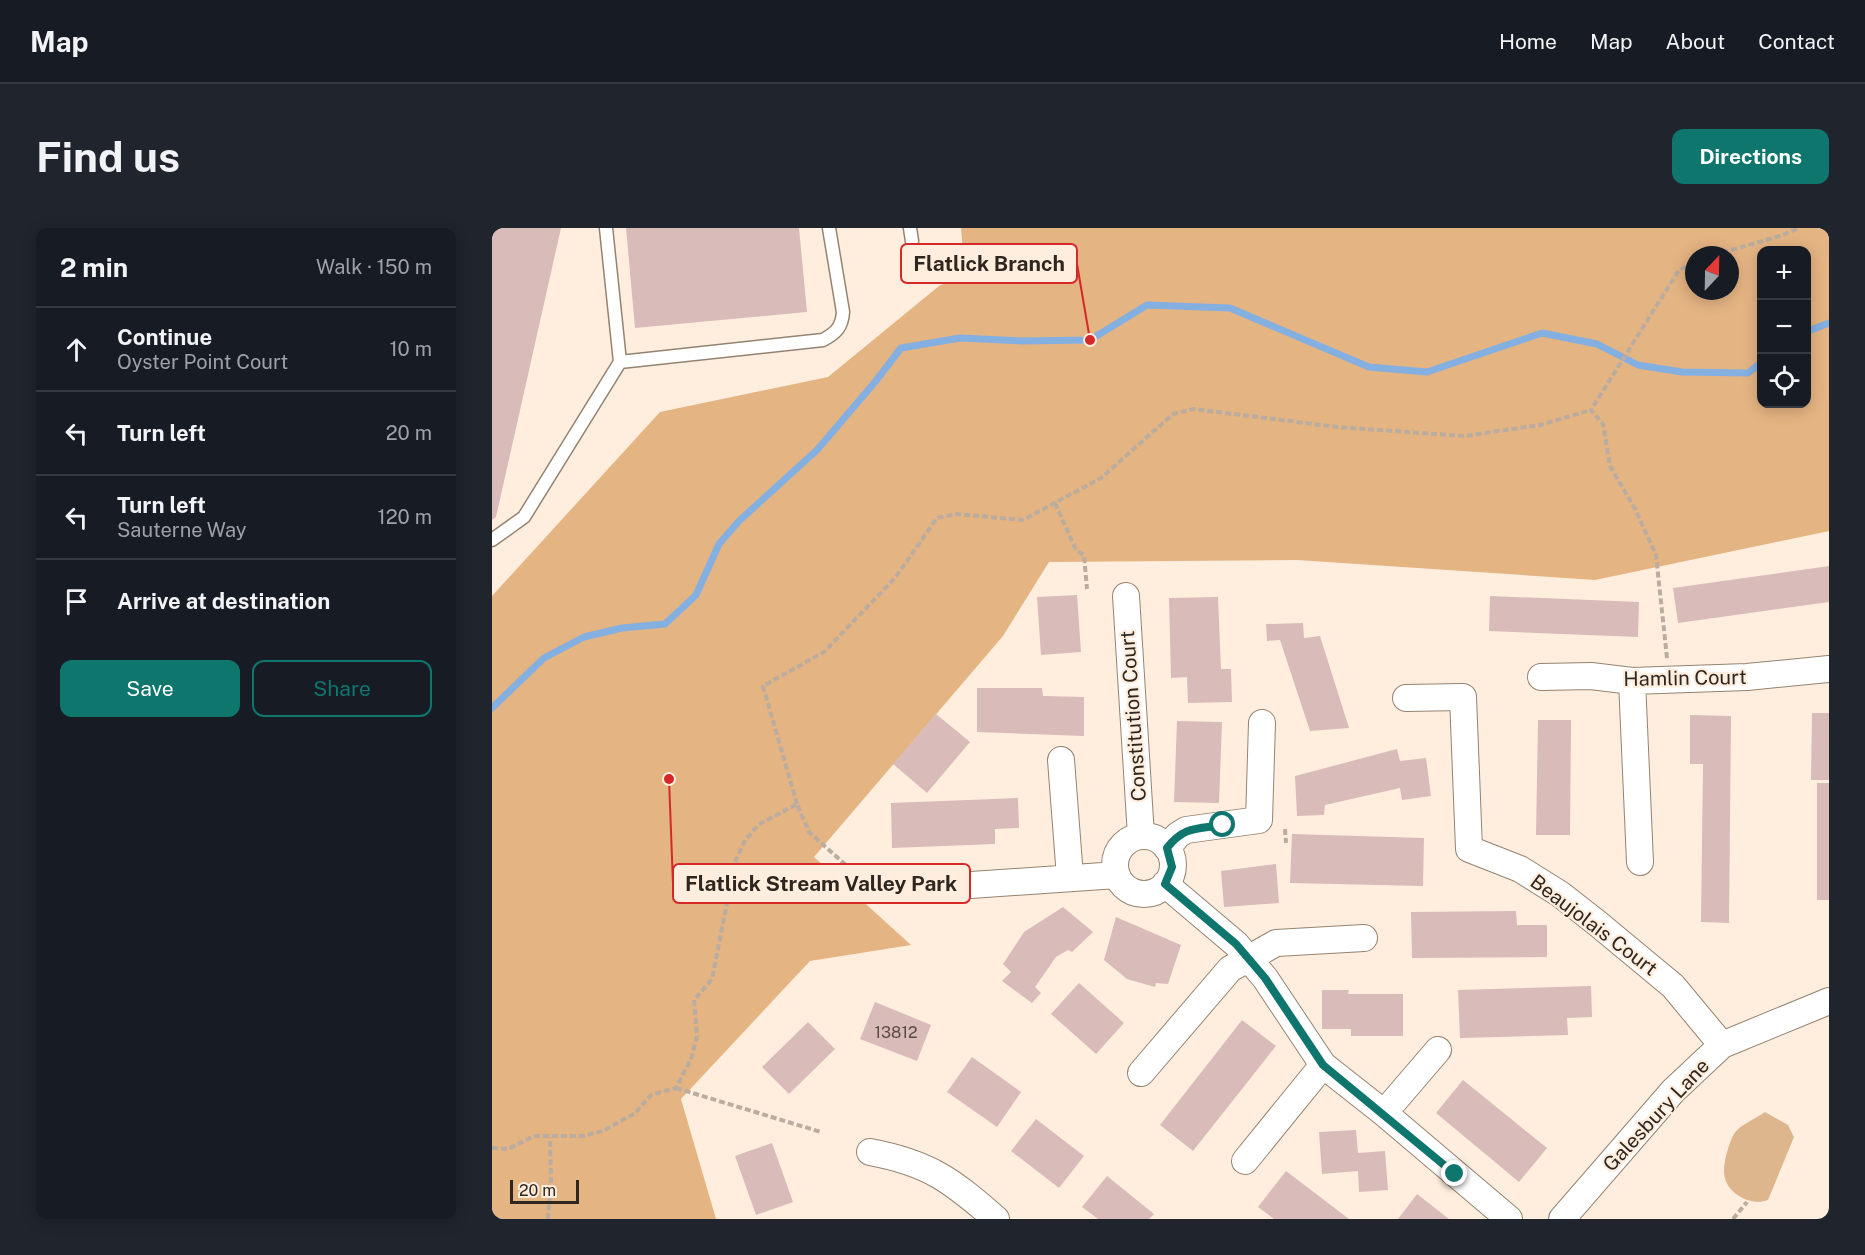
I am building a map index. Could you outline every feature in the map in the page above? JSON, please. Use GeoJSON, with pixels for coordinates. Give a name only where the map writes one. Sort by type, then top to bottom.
{"type":"FeatureCollection","features":[{"type":"Feature","properties":{"kind":"street","name":"Constitution Court"},"geometry":{"type":"LineString","coordinates":[[1126,596],[1141,836]]}},
{"type":"Feature","properties":{"kind":"street","name":"Hamlin Court"},"geometry":{"type":"LineString","coordinates":[[1541,677],[1591,676],[1632,681],[1747,677],[1829,669]]}},
{"type":"Feature","properties":{"kind":"street"},"geometry":{"type":"LineString","coordinates":[[1632,681],[1640,862]]}},
{"type":"Feature","properties":{"kind":"street","name":"Beaujolais Court"},"geometry":{"type":"LineString","coordinates":[[1406,698],[1463,697],[1469,849],[1520,869],[1569,901],[1673,986],[1722,1045]]}},
{"type":"Feature","properties":{"kind":"street"},"geometry":{"type":"LineString","coordinates":[[1167,848],[1178,835],[1186,830],[1259,820],[1262,723]]}},
{"type":"Feature","properties":{"kind":"street"},"geometry":{"type":"LineString","coordinates":[[1061,760],[1070,877]]}},
{"type":"Feature","properties":{"kind":"street"},"geometry":{"type":"LineString","coordinates":[[1141,836],[1154,838],[1167,848],[1172,867],[1165,884],[1158,890],[1140,893],[1123,885],[1117,875],[1116,858],[1119,849],[1126,842],[1141,836]]}},
{"type":"Feature","properties":{"kind":"street"},"geometry":{"type":"LineString","coordinates":[[928,888],[1117,875]]}},
{"type":"Feature","properties":{"kind":"street"},"geometry":{"type":"LineString","coordinates":[[1165,884],[1236,944],[1323,1065],[1384,1113],[1509,1219]]}},
{"type":"Feature","properties":{"kind":"street"},"geometry":{"type":"LineString","coordinates":[[1141,1073],[1230,969],[1276,944],[1364,938]]}},
{"type":"Feature","properties":{"kind":"street","name":"Galesbury Lane"},"geometry":{"type":"LineString","coordinates":[[1562,1219],[1673,1091],[1722,1045],[1829,1001]]}},
{"type":"Feature","properties":{"kind":"street"},"geometry":{"type":"LineString","coordinates":[[1384,1113],[1438,1050]]}},
{"type":"Feature","properties":{"kind":"street"},"geometry":{"type":"LineString","coordinates":[[1245,1161],[1323,1065]]}},
{"type":"Feature","properties":{"kind":"street"},"geometry":{"type":"LineString","coordinates":[[870,1152],[900,1158],[927,1167],[953,1182],[996,1219]]}},
{"type":"Feature","properties":{"kind":"lane"},"geometry":{"type":"LineString","coordinates":[[492,540],[524,517],[620,362],[606,228]]}},
{"type":"Feature","properties":{"kind":"lane"},"geometry":{"type":"LineString","coordinates":[[620,362],[823,340],[835,334],[842,322],[843,312],[829,228]]}},
{"type":"Feature","properties":{"kind":"lane"},"geometry":{"type":"LineString","coordinates":[[910,228],[912,241]]}},
{"type":"Feature","properties":{"kind":"path"},"geometry":{"type":"LineString","coordinates":[[1739,248],[1783,236],[1798,228]]}},
{"type":"Feature","properties":{"kind":"path"},"geometry":{"type":"LineString","coordinates":[[886,902],[809,832],[797,804],[763,686],[824,652],[895,578],[937,518],[957,514],[1023,520],[1101,478],[1173,414],[1194,408],[1337,427],[1464,436],[1540,425],[1592,410],[1679,270],[1685,267]]}},
{"type":"Feature","properties":{"kind":"path"},"geometry":{"type":"LineString","coordinates":[[1592,410],[1603,424],[1610,466],[1635,509],[1656,555],[1666,646]]}},
{"type":"Feature","properties":{"kind":"path"},"geometry":{"type":"LineString","coordinates":[[1055,503],[1076,550],[1084,555],[1087,589]]}},
{"type":"Feature","properties":{"kind":"path"},"geometry":{"type":"LineString","coordinates":[[676,1088],[691,1059],[697,1036],[694,1000],[712,979],[735,862],[744,843],[759,825],[797,804]]}},
{"type":"Feature","properties":{"kind":"path"},"geometry":{"type":"LineString","coordinates":[[1285,829],[1286,843]]}},
{"type":"Feature","properties":{"kind":"path"},"geometry":{"type":"LineString","coordinates":[[492,1148],[508,1149],[534,1136],[550,1137],[603,1131],[635,1113],[651,1095],[676,1088],[821,1132]]}},
{"type":"Feature","properties":{"kind":"path"},"geometry":{"type":"LineString","coordinates":[[548,1219],[551,1183],[550,1137]]}},
{"type":"Feature","properties":{"kind":"path"},"geometry":{"type":"LineString","coordinates":[[1732,1219],[1747,1202]]}},
{"type":"Feature","properties":{"kind":"shaded area"},"geometry":{"type":"Polygon","coordinates":[[[961,228],[1829,228],[1829,531],[1595,580],[1297,560],[1049,562],[1003,636],[814,857],[911,945],[810,961],[681,1099],[716,1219],[492,1219],[492,596],[660,412],[828,377],[939,286],[965,274],[961,228]]]}},
{"type":"Feature","properties":{"kind":"shaded area"},"geometry":{"type":"Polygon","coordinates":[[[1765,1112],[1788,1125],[1794,1137],[1768,1200],[1761,1202],[1746,1199],[1733,1191],[1725,1178],[1724,1166],[1732,1137],[1736,1131],[1765,1112]]]}},
{"type":"Feature","properties":{"kind":"building"},"geometry":{"type":"Polygon","coordinates":[[[492,228],[561,228],[496,517],[492,520],[492,228]]]}},
{"type":"Feature","properties":{"kind":"building"},"geometry":{"type":"Polygon","coordinates":[[[626,228],[799,228],[807,312],[635,328],[626,228]]]}},
{"type":"Feature","properties":{"kind":"building"},"geometry":{"type":"Polygon","coordinates":[[[1829,566],[1829,602],[1678,623],[1673,588],[1829,566]]]}},
{"type":"Feature","properties":{"kind":"building"},"geometry":{"type":"Polygon","coordinates":[[[1077,595],[1081,652],[1041,655],[1037,597],[1077,595]]]}},
{"type":"Feature","properties":{"kind":"building"},"geometry":{"type":"Polygon","coordinates":[[[1490,596],[1639,602],[1638,637],[1489,631],[1490,596]]]}},
{"type":"Feature","properties":{"kind":"building"},"geometry":{"type":"Polygon","coordinates":[[[1218,597],[1221,669],[1231,669],[1232,702],[1188,703],[1187,677],[1171,678],[1169,598],[1218,597]]]}},
{"type":"Feature","properties":{"kind":"building"},"geometry":{"type":"Polygon","coordinates":[[[1303,623],[1304,638],[1320,636],[1349,728],[1310,731],[1280,640],[1267,641],[1266,624],[1303,623]]]}},
{"type":"Feature","properties":{"kind":"building"},"geometry":{"type":"Polygon","coordinates":[[[977,688],[1042,688],[1043,696],[1084,697],[1084,736],[977,732],[977,688]]]}},
{"type":"Feature","properties":{"kind":"building"},"geometry":{"type":"Polygon","coordinates":[[[1812,713],[1829,713],[1829,780],[1811,780],[1812,713]]]}},
{"type":"Feature","properties":{"kind":"building"},"geometry":{"type":"Polygon","coordinates":[[[936,714],[970,742],[927,793],[893,764],[936,714]]]}},
{"type":"Feature","properties":{"kind":"building"},"geometry":{"type":"Polygon","coordinates":[[[1690,715],[1731,716],[1729,923],[1701,922],[1703,764],[1690,764],[1690,715]]]}},
{"type":"Feature","properties":{"kind":"building"},"geometry":{"type":"Polygon","coordinates":[[[1538,720],[1571,720],[1570,835],[1536,835],[1538,720]]]}},
{"type":"Feature","properties":{"kind":"building"},"geometry":{"type":"Polygon","coordinates":[[[1177,721],[1222,722],[1219,803],[1174,802],[1177,721]]]}},
{"type":"Feature","properties":{"kind":"building"},"geometry":{"type":"Polygon","coordinates":[[[1397,749],[1400,761],[1426,758],[1431,796],[1402,800],[1400,788],[1325,805],[1324,815],[1297,816],[1295,776],[1397,749]]]}},
{"type":"Feature","properties":{"kind":"building"},"geometry":{"type":"Polygon","coordinates":[[[1817,783],[1829,783],[1829,900],[1817,900],[1817,783]]]}},
{"type":"Feature","properties":{"kind":"building"},"geometry":{"type":"Polygon","coordinates":[[[1018,798],[1019,828],[995,829],[995,844],[892,848],[891,803],[1018,798]]]}},
{"type":"Feature","properties":{"kind":"building"},"geometry":{"type":"Polygon","coordinates":[[[1292,834],[1424,838],[1423,886],[1290,883],[1292,834]]]}},
{"type":"Feature","properties":{"kind":"building"},"geometry":{"type":"Polygon","coordinates":[[[1276,864],[1279,903],[1224,907],[1221,871],[1276,864]]]}},
{"type":"Feature","properties":{"kind":"building"},"geometry":{"type":"Polygon","coordinates":[[[1063,907],[1093,932],[1072,952],[1068,950],[1056,957],[1035,987],[1041,993],[1032,1003],[1002,981],[1011,972],[1003,964],[1024,932],[1063,907]]]}},
{"type":"Feature","properties":{"kind":"building"},"geometry":{"type":"Polygon","coordinates":[[[1516,911],[1517,925],[1547,925],[1547,957],[1412,958],[1411,912],[1516,911]]]}},
{"type":"Feature","properties":{"kind":"building"},"geometry":{"type":"Polygon","coordinates":[[[1116,917],[1181,945],[1168,984],[1156,983],[1155,987],[1127,979],[1104,960],[1116,917]]]}},
{"type":"Feature","properties":{"kind":"building"},"geometry":{"type":"Polygon","coordinates":[[[1079,983],[1124,1023],[1096,1054],[1051,1014],[1079,983]]]}},
{"type":"Feature","properties":{"kind":"building"},"geometry":{"type":"Polygon","coordinates":[[[1591,986],[1592,1017],[1567,1018],[1568,1035],[1460,1038],[1458,990],[1591,986]]]}},
{"type":"Feature","properties":{"kind":"building"},"geometry":{"type":"Polygon","coordinates":[[[1322,990],[1349,990],[1348,994],[1403,994],[1403,1036],[1351,1036],[1351,1029],[1322,1029],[1322,990]]]}},
{"type":"Feature","properties":{"kind":"building"},"geometry":{"type":"Polygon","coordinates":[[[875,1002],[931,1025],[917,1061],[860,1039],[875,1002]]]}},
{"type":"Feature","properties":{"kind":"building"},"geometry":{"type":"Polygon","coordinates":[[[1242,1020],[1276,1046],[1193,1151],[1160,1125],[1242,1020]]]}},
{"type":"Feature","properties":{"kind":"building"},"geometry":{"type":"Polygon","coordinates":[[[808,1022],[835,1049],[789,1094],[762,1067],[808,1022]]]}},
{"type":"Feature","properties":{"kind":"building"},"geometry":{"type":"Polygon","coordinates":[[[972,1057],[1021,1092],[997,1127],[947,1092],[972,1057]]]}},
{"type":"Feature","properties":{"kind":"building"},"geometry":{"type":"Polygon","coordinates":[[[1463,1080],[1547,1148],[1519,1182],[1436,1113],[1463,1080]]]}},
{"type":"Feature","properties":{"kind":"building"},"geometry":{"type":"Polygon","coordinates":[[[1036,1119],[1084,1156],[1059,1188],[1011,1151],[1036,1119]]]}},
{"type":"Feature","properties":{"kind":"building"},"geometry":{"type":"Polygon","coordinates":[[[1356,1130],[1358,1153],[1385,1151],[1388,1190],[1359,1192],[1358,1171],[1322,1174],[1319,1132],[1356,1130]]]}},
{"type":"Feature","properties":{"kind":"building"},"geometry":{"type":"Polygon","coordinates":[[[772,1143],[793,1202],[756,1215],[735,1156],[772,1143]]]}},
{"type":"Feature","properties":{"kind":"building"},"geometry":{"type":"Polygon","coordinates":[[[1286,1171],[1349,1219],[1274,1219],[1258,1207],[1286,1171]]]}},
{"type":"Feature","properties":{"kind":"building"},"geometry":{"type":"Polygon","coordinates":[[[1107,1176],[1154,1214],[1149,1219],[1098,1219],[1082,1207],[1107,1176]]]}},
{"type":"Feature","properties":{"kind":"building"},"geometry":{"type":"Polygon","coordinates":[[[1417,1194],[1449,1219],[1398,1219],[1417,1194]]]}},
{"type":"Feature","properties":{"kind":"waterway"},"geometry":{"type":"LineString","coordinates":[[492,708],[544,658],[584,637],[622,628],[665,624],[696,595],[719,544],[739,521],[817,450],[901,348],[960,338],[1021,341],[1090,340],[1147,305],[1230,308],[1369,367],[1427,372],[1542,333],[1597,344],[1638,365],[1682,372],[1748,373],[1757,366]]}},
{"type":"Feature","properties":{"kind":"waterway"},"geometry":{"type":"LineString","coordinates":[[1811,330],[1829,323]]}},
{"type":"Feature","properties":{"kind":"place","name":"Flatlick Branch"},"geometry":{"type":"Point","coordinates":[1090,340]}},
{"type":"Feature","properties":{"kind":"place","name":"Flatlick Stream Valley Park"},"geometry":{"type":"Point","coordinates":[669,779]}},
{"type":"Feature","properties":{"kind":"route"},"geometry":{"type":"LineString","coordinates":[[1223,825],[1186,830],[1178,835],[1167,848],[1172,858],[1172,867],[1165,884],[1236,944],[1265,978],[1323,1065],[1384,1113],[1455,1174]]}}]}
